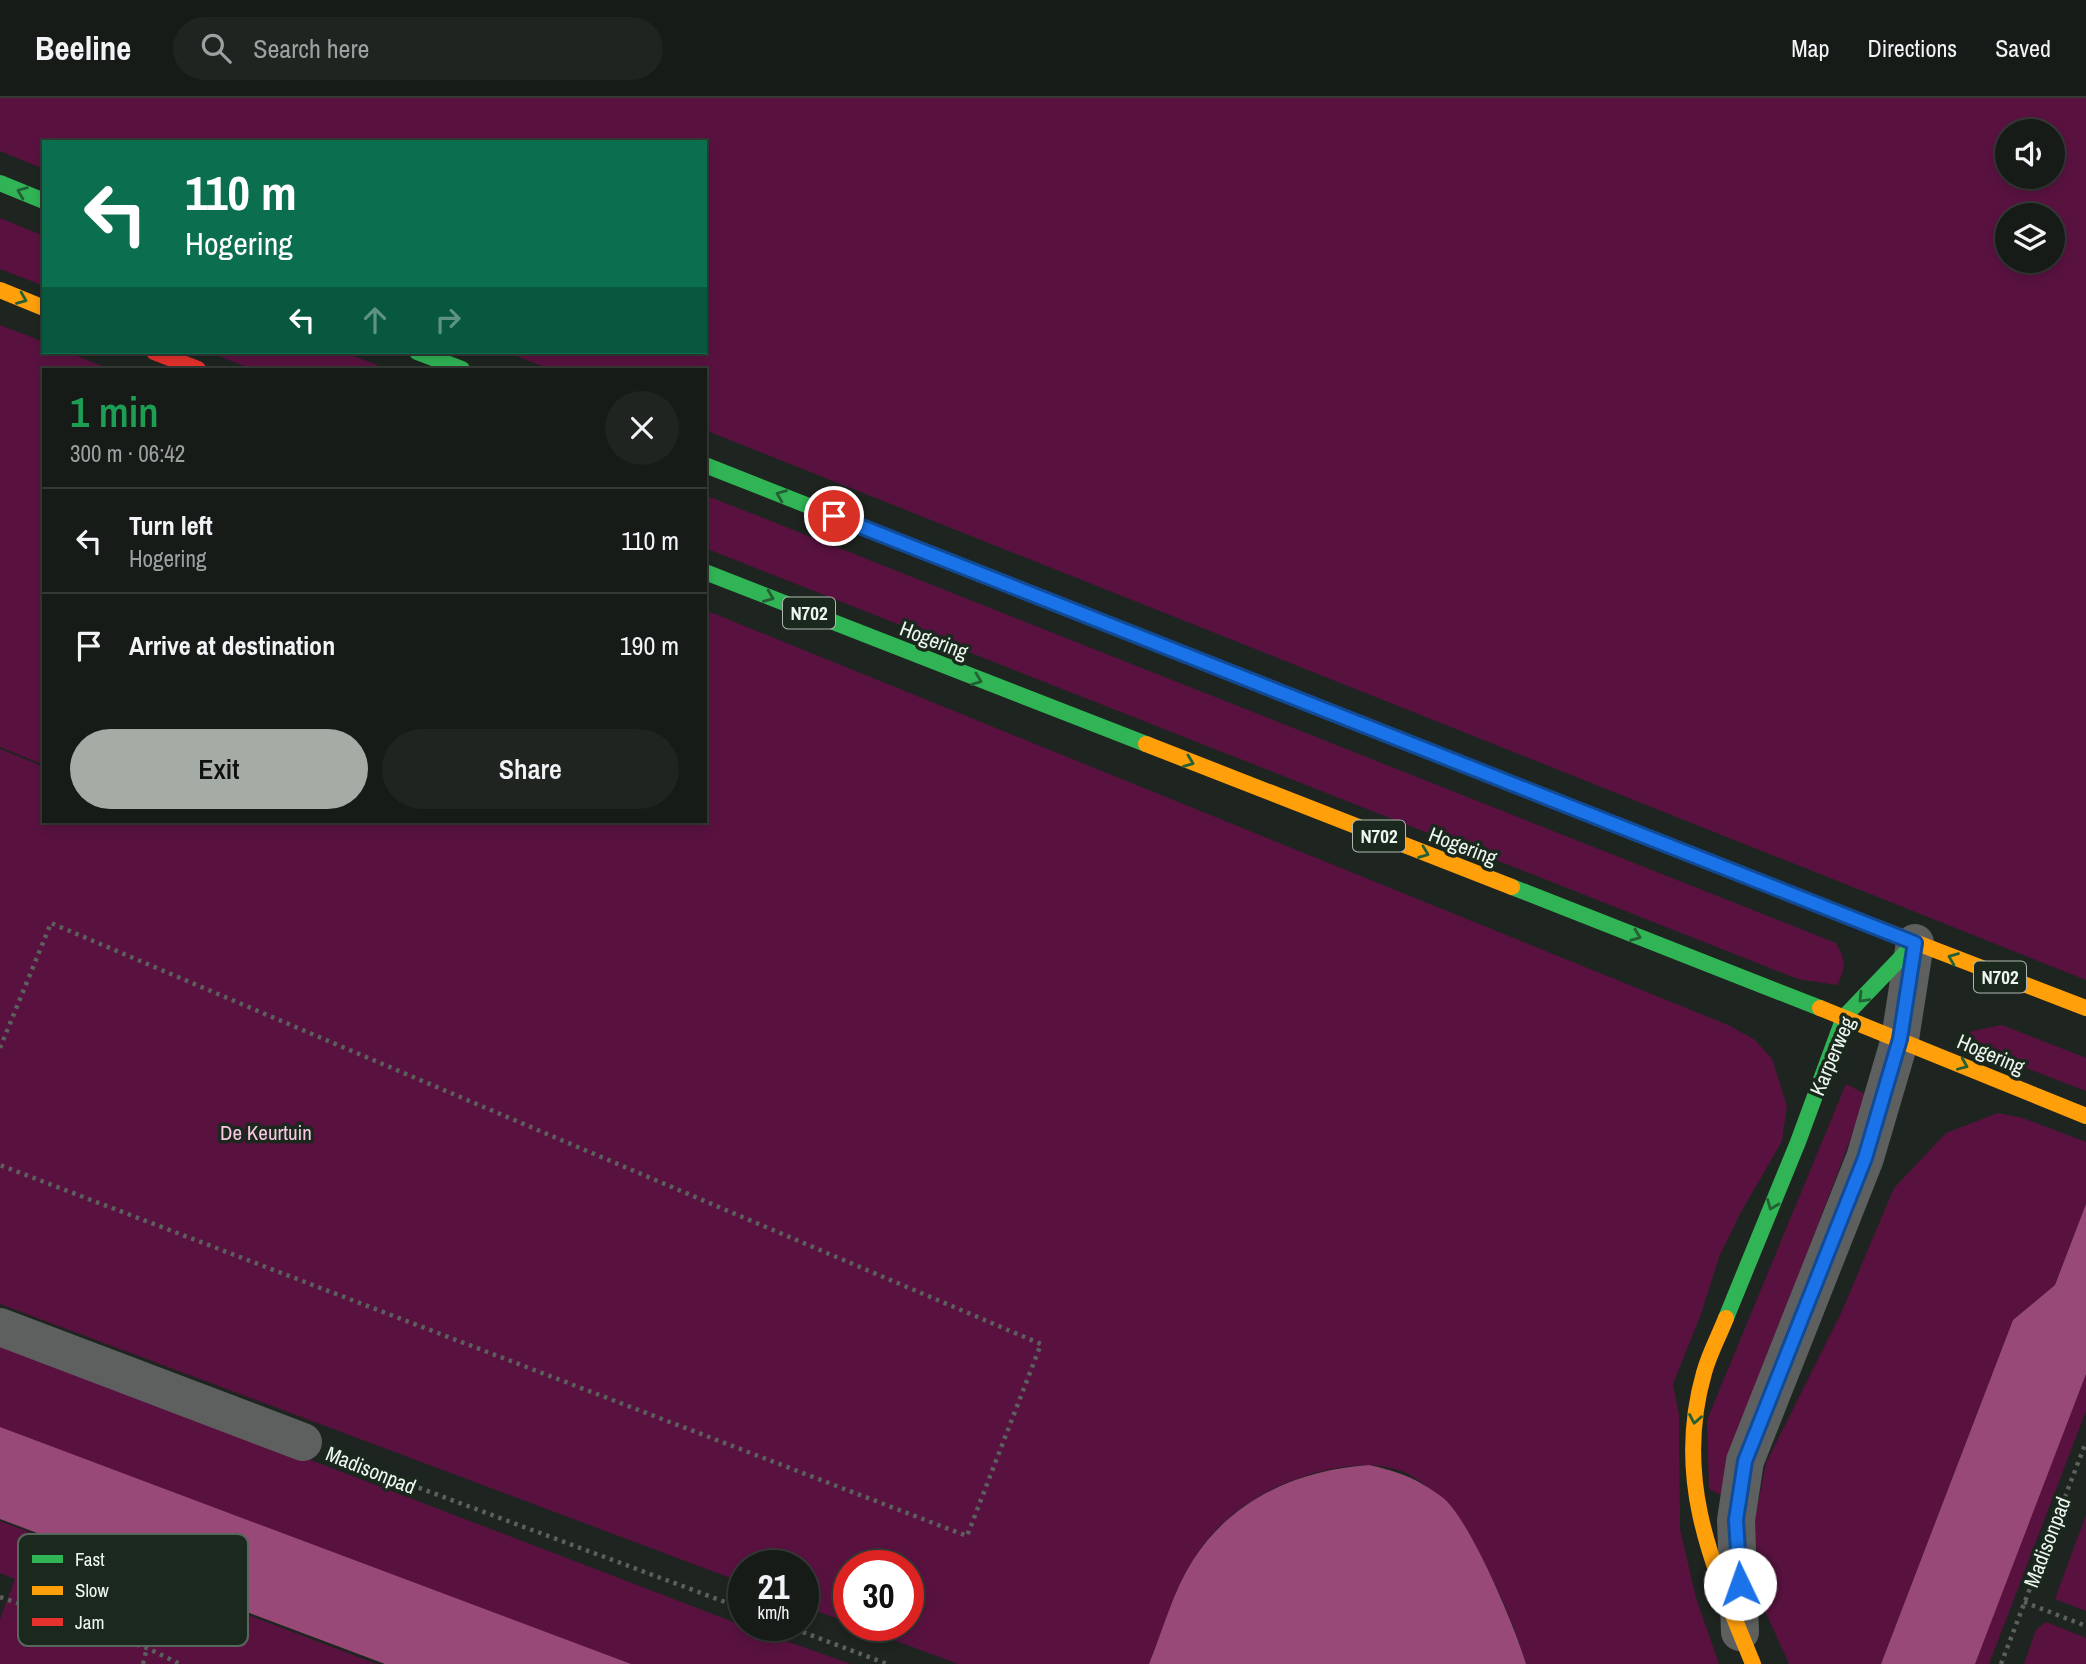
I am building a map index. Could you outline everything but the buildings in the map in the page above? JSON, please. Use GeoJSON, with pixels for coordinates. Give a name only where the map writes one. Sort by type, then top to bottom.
{"type":"FeatureCollection","features":[{"type":"Feature","properties":{"kind":"main road"},"geometry":{"type":"LineString","coordinates":[[0,183],[42,200]]}},
{"type":"Feature","properties":{"kind":"main road"},"geometry":{"type":"LineString","coordinates":[[0,290],[42,307]]}},
{"type":"Feature","properties":{"kind":"main road"},"geometry":{"type":"LineString","coordinates":[[159,354],[195,368]]}},
{"type":"Feature","properties":{"kind":"main road"},"geometry":{"type":"LineString","coordinates":[[422,354],[459,368]]}},
{"type":"Feature","properties":{"kind":"main road","name":"N702"},"geometry":{"type":"LineString","coordinates":[[707,467],[2086,1008]]}},
{"type":"Feature","properties":{"kind":"main road","name":"Hogering"},"geometry":{"type":"LineString","coordinates":[[707,573],[1900,1039],[2086,1116]]}},
{"type":"Feature","properties":{"kind":"main road","name":"Karperweg"},"geometry":{"type":"LineString","coordinates":[[1746,1648],[1709,1556],[1698,1506],[1693,1427],[1704,1371],[1798,1142],[1844,1017],[1915,943]]}},
{"type":"Feature","properties":{"kind":"street","name":"Karperweg"},"geometry":{"type":"LineString","coordinates":[[1746,1648],[1736,1520],[1745,1461],[1865,1158],[1900,1039],[1915,943]]}},
{"type":"Feature","properties":{"kind":"street","name":"Madisonpad"},"geometry":{"type":"LineString","coordinates":[[0,1327],[303,1443]]}},
{"type":"Feature","properties":{"kind":"path"},"geometry":{"type":"LineString","coordinates":[[0,1048],[51,923],[1041,1344],[967,1536],[0,1164]]}},
{"type":"Feature","properties":{"kind":"path","name":"Madisonpad"},"geometry":{"type":"LineString","coordinates":[[2001,1664],[2086,1442]]}},
{"type":"Feature","properties":{"kind":"path","name":"Madisonpad"},"geometry":{"type":"LineString","coordinates":[[303,1443],[376,1474],[728,1603]]}},
{"type":"Feature","properties":{"kind":"path"},"geometry":{"type":"LineString","coordinates":[[0,1597],[18,1603]]}},
{"type":"Feature","properties":{"kind":"path","name":"Madisonpad"},"geometry":{"type":"LineString","coordinates":[[2024,1602],[2086,1626]]}},
{"type":"Feature","properties":{"kind":"path"},"geometry":{"type":"LineString","coordinates":[[819,1638],[887,1664]]}},
{"type":"Feature","properties":{"kind":"path"},"geometry":{"type":"LineString","coordinates":[[141,1646],[180,1664]]}},
{"type":"Feature","properties":{"kind":"path"},"geometry":{"type":"LineString","coordinates":[[143,1664],[147,1648]]}},
{"type":"Feature","properties":{"kind":"green space"},"geometry":{"type":"Polygon","coordinates":[[[0,98],[2086,98],[2086,980],[707,431],[707,368],[547,368],[511,354],[707,354],[707,140],[42,140],[42,168],[0,151],[0,98]]]}},
{"type":"Feature","properties":{"kind":"green space"},"geometry":{"type":"Polygon","coordinates":[[[0,218],[42,235],[42,285],[0,269],[0,218]]]}},
{"type":"Feature","properties":{"kind":"green space"},"geometry":{"type":"Polygon","coordinates":[[[0,325],[42,341],[42,354],[72,354],[107,368],[42,368],[42,764],[0,747],[0,325]]]}},
{"type":"Feature","properties":{"kind":"green space"},"geometry":{"type":"Polygon","coordinates":[[[213,354],[348,354],[385,368],[249,368],[213,354]]]}},
{"type":"Feature","properties":{"kind":"green space"},"geometry":{"type":"Polygon","coordinates":[[[707,496],[1836,943],[1844,964],[1837,985],[1798,979],[707,549],[707,496]]]}},
{"type":"Feature","properties":{"kind":"green space","name":"De Keurtuin"},"geometry":{"type":"Polygon","coordinates":[[[707,611],[1728,1025],[1755,1040],[1772,1059],[1787,1106],[1782,1141],[1741,1212],[1719,1257],[1701,1314],[1673,1384],[1679,1415],[1680,1529],[1696,1598],[1719,1664],[1526,1664],[1496,1586],[1465,1531],[1447,1507],[1428,1488],[1408,1474],[1368,1465],[1325,1470],[1283,1484],[1252,1500],[1225,1521],[1202,1547],[1185,1573],[1149,1664],[958,1664],[896,1641],[924,1641],[924,1550],[833,1550],[833,1617],[819,1612],[819,1550],[728,1550],[728,1577],[0,1304],[0,749],[42,766],[42,823],[707,823],[707,611]]]}},
{"type":"Feature","properties":{"kind":"green space"},"geometry":{"type":"Polygon","coordinates":[[[2002,1025],[2086,1058],[2086,1091],[1959,1042],[1972,1031],[2002,1025]]]}},
{"type":"Feature","properties":{"kind":"green space"},"geometry":{"type":"Polygon","coordinates":[[[1846,1084],[1867,1095],[1766,1362],[1721,1495],[1709,1489],[1707,1420],[1846,1084]]]}},
{"type":"Feature","properties":{"kind":"green space"},"geometry":{"type":"Polygon","coordinates":[[[1998,1113],[2023,1118],[2086,1142],[2086,1204],[2055,1285],[2013,1320],[1881,1664],[1789,1664],[1762,1604],[1754,1523],[1766,1463],[1842,1311],[1894,1188],[1946,1133],[1998,1113]]]}},
{"type":"Feature","properties":{"kind":"green space"},"geometry":{"type":"Polygon","coordinates":[[[0,1341],[728,1620],[728,1641],[786,1641],[851,1664],[623,1664],[0,1428],[0,1341]]]}},
{"type":"Feature","properties":{"kind":"green space"},"geometry":{"type":"Polygon","coordinates":[[[2086,1373],[2086,1411],[1989,1664],[1974,1664],[2086,1373]]]}},
{"type":"Feature","properties":{"kind":"green space"},"geometry":{"type":"Polygon","coordinates":[[[2086,1515],[2086,1611],[2055,1599],[2086,1515]]]}},
{"type":"Feature","properties":{"kind":"green space"},"geometry":{"type":"Polygon","coordinates":[[[0,1521],[34,1534],[18,1534],[18,1646],[248,1646],[248,1615],[377,1664],[0,1664],[0,1619],[15,1579],[0,1573],[0,1521]]]}},
{"type":"Feature","properties":{"kind":"green space"},"geometry":{"type":"Polygon","coordinates":[[[2046,1622],[2086,1638],[2086,1664],[2024,1664],[2036,1630],[2046,1622]]]}},
{"type":"Feature","properties":{"kind":"shaded area"},"geometry":{"type":"Polygon","coordinates":[[[2086,1204],[2086,1374],[1975,1664],[1881,1664],[2013,1320],[2055,1285],[2086,1204]]]}},
{"type":"Feature","properties":{"kind":"shaded area"},"geometry":{"type":"Polygon","coordinates":[[[0,1427],[631,1664],[385,1664],[248,1612],[248,1534],[40,1534],[0,1519],[0,1427]]]}},
{"type":"Feature","properties":{"kind":"shaded area"},"geometry":{"type":"Polygon","coordinates":[[[1369,1465],[1416,1480],[1442,1497],[1453,1508],[1478,1549],[1526,1664],[1149,1664],[1186,1572],[1209,1539],[1227,1520],[1247,1504],[1292,1481],[1317,1473],[1369,1465]]]}},
{"type":"Feature","properties":{"kind":"traffic: fast"},"geometry":{"type":"LineString","coordinates":[[0,183],[42,200]]}},
{"type":"Feature","properties":{"kind":"traffic: fast"},"geometry":{"type":"LineString","coordinates":[[422,354],[459,368]]}},
{"type":"Feature","properties":{"kind":"traffic: fast"},"geometry":{"type":"LineString","coordinates":[[707,466],[1245,678]]}},
{"type":"Feature","properties":{"kind":"traffic: fast"},"geometry":{"type":"LineString","coordinates":[[707,573],[1146,744]]}},
{"type":"Feature","properties":{"kind":"traffic: fast"},"geometry":{"type":"LineString","coordinates":[[1512,887],[1820,1008]]}},
{"type":"Feature","properties":{"kind":"traffic: fast"},"geometry":{"type":"LineString","coordinates":[[1726,1318],[1798,1142],[1844,1017],[1915,943]]}},
{"type":"Feature","properties":{"kind":"traffic: slow"},"geometry":{"type":"LineString","coordinates":[[0,290],[42,307]]}},
{"type":"Feature","properties":{"kind":"traffic: slow"},"geometry":{"type":"LineString","coordinates":[[1245,678],[1492,776]]}},
{"type":"Feature","properties":{"kind":"traffic: slow"},"geometry":{"type":"LineString","coordinates":[[1146,744],[1512,887]]}},
{"type":"Feature","properties":{"kind":"traffic: slow"},"geometry":{"type":"LineString","coordinates":[[1847,916],[2086,1008]]}},
{"type":"Feature","properties":{"kind":"traffic: slow"},"geometry":{"type":"LineString","coordinates":[[1820,1008],[2086,1116]]}},
{"type":"Feature","properties":{"kind":"traffic: slow"},"geometry":{"type":"LineString","coordinates":[[1726,1318],[1706,1366],[1696,1412],[1693,1450],[1695,1487],[1712,1557],[1753,1664]]}},
{"type":"Feature","properties":{"kind":"traffic: jam"},"geometry":{"type":"LineString","coordinates":[[159,354],[195,368]]}},
{"type":"Feature","properties":{"kind":"traffic: jam"},"geometry":{"type":"LineString","coordinates":[[1492,776],[1847,916]]}},
{"type":"Feature","properties":{"kind":"route"},"geometry":{"type":"LineString","coordinates":[[834,516],[1915,943],[1900,1039],[1865,1158],[1745,1461],[1736,1520],[1740,1584]]}}]}
